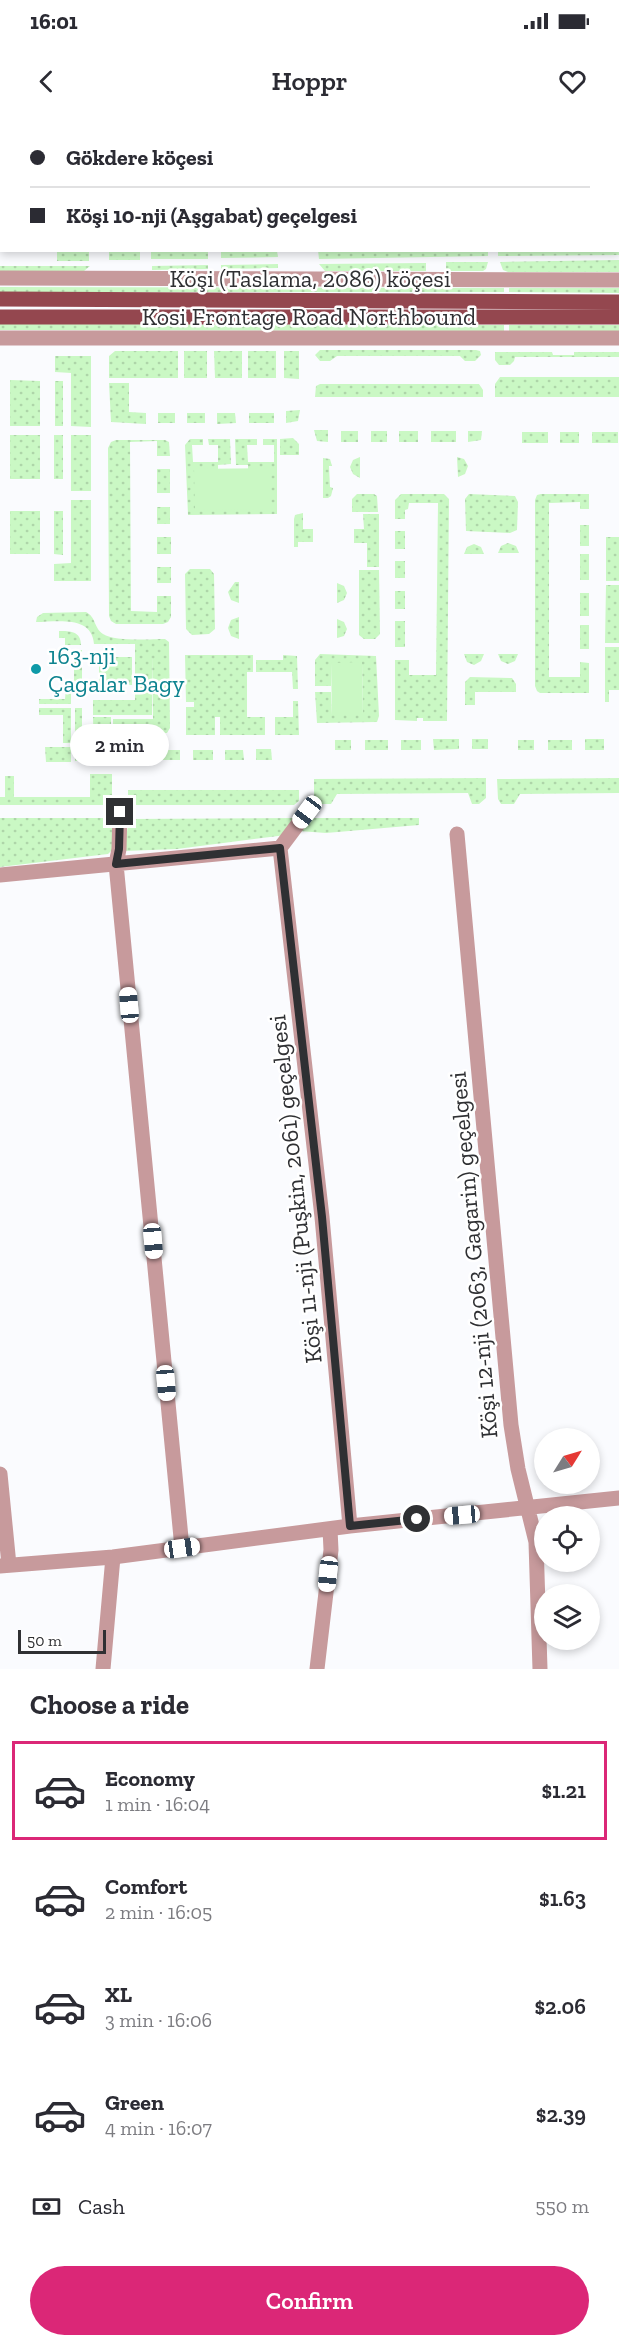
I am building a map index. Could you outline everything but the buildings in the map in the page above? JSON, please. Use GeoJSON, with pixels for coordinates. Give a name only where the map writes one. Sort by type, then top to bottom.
{"type":"FeatureCollection","features":[{"type":"Feature","properties":{"kind":"main road","name":"Köşi (Taslama, 2086) köçesi"},"geometry":{"type":"LineString","coordinates":[[0,299],[619,302]]}},
{"type":"Feature","properties":{"kind":"main road","name":"Köşi (Taslama, 2086) köçesi"},"geometry":{"type":"LineString","coordinates":[[0,317],[619,317]]}},
{"type":"Feature","properties":{"kind":"street"},"geometry":{"type":"LineString","coordinates":[[0,278],[619,280]]}},
{"type":"Feature","properties":{"kind":"street","name":"Kosi Frontage Road Northbound"},"geometry":{"type":"LineString","coordinates":[[0,338],[619,338]]}},
{"type":"Feature","properties":{"kind":"street"},"geometry":{"type":"LineString","coordinates":[[120,812],[119,849],[116,864],[182,1548]]}},
{"type":"Feature","properties":{"kind":"street"},"geometry":{"type":"LineString","coordinates":[[0,874],[280,848],[307,812]]}},
{"type":"Feature","properties":{"kind":"street","name":"Köşi 12-nji (2063, Gagarin) geçelgesi"},"geometry":{"type":"LineString","coordinates":[[457,834],[511,1425],[518,1469],[536,1542],[540,1669]]}},
{"type":"Feature","properties":{"kind":"street","name":"Köşi 11-nji (Puşkin, 2061) geçelgesi"},"geometry":{"type":"LineString","coordinates":[[280,848],[322,1217],[350,1526]]}},
{"type":"Feature","properties":{"kind":"street"},"geometry":{"type":"LineString","coordinates":[[0,1474],[5,1565],[113,1557],[330,1528],[619,1498]]}},
{"type":"Feature","properties":{"kind":"street"},"geometry":{"type":"LineString","coordinates":[[317,1669],[331,1551],[330,1528]]}},
{"type":"Feature","properties":{"kind":"street"},"geometry":{"type":"LineString","coordinates":[[103,1669],[113,1557]]}},
{"type":"Feature","properties":{"kind":"green space"},"geometry":{"type":"Polygon","coordinates":[[[57,252],[89,252],[89,261],[57,261],[57,252]]]}},
{"type":"Feature","properties":{"kind":"green space"},"geometry":{"type":"Polygon","coordinates":[[[109,252],[140,252],[140,260],[109,260],[109,252]]]}},
{"type":"Feature","properties":{"kind":"green space"},"geometry":{"type":"Polygon","coordinates":[[[151,252],[208,252],[208,259],[151,259],[151,252]]]}},
{"type":"Feature","properties":{"kind":"green space"},"geometry":{"type":"Polygon","coordinates":[[[221,252],[277,252],[278,257],[221,258],[221,252]]]}},
{"type":"Feature","properties":{"kind":"green space"},"geometry":{"type":"Polygon","coordinates":[[[318,252],[488,252],[488,256],[319,259],[318,252]]]}},
{"type":"Feature","properties":{"kind":"green space"},"geometry":{"type":"Polygon","coordinates":[[[498,252],[619,252],[619,255],[498,256],[498,252]]]}},
{"type":"Feature","properties":{"kind":"green space"},"geometry":{"type":"Polygon","coordinates":[[[619,260],[619,272],[508,272],[503,270],[500,262],[619,260]]]}},
{"type":"Feature","properties":{"kind":"green space"},"geometry":{"type":"Polygon","coordinates":[[[446,262],[488,262],[483,271],[446,271],[446,262]]]}},
{"type":"Feature","properties":{"kind":"green space"},"geometry":{"type":"Polygon","coordinates":[[[426,263],[426,271],[325,271],[319,264],[426,263]]]}},
{"type":"Feature","properties":{"kind":"green space"},"geometry":{"type":"Polygon","coordinates":[[[278,264],[278,268],[221,269],[221,265],[278,264]]]}},
{"type":"Feature","properties":{"kind":"green space"},"geometry":{"type":"Polygon","coordinates":[[[208,265],[208,269],[152,270],[152,266],[208,265]]]}},
{"type":"Feature","properties":{"kind":"green space"},"geometry":{"type":"Polygon","coordinates":[[[0,266],[90,266],[84,271],[0,271],[0,266]]]}},
{"type":"Feature","properties":{"kind":"green space"},"geometry":{"type":"Polygon","coordinates":[[[0,287],[504,288],[504,292],[0,292],[0,287]]]}},
{"type":"Feature","properties":{"kind":"green space"},"geometry":{"type":"Polygon","coordinates":[[[509,288],[619,288],[619,293],[509,292],[509,288]]]}},
{"type":"Feature","properties":{"kind":"green space"},"geometry":{"type":"Polygon","coordinates":[[[0,324],[504,325],[504,331],[0,330],[0,324]]]}},
{"type":"Feature","properties":{"kind":"green space"},"geometry":{"type":"Polygon","coordinates":[[[509,325],[619,325],[619,331],[509,331],[509,325]]]}},
{"type":"Feature","properties":{"kind":"green space"},"geometry":{"type":"Polygon","coordinates":[[[320,350],[476,350],[480,351],[481,355],[475,361],[465,361],[460,356],[337,356],[330,361],[320,361],[315,355],[320,350]]]}},
{"type":"Feature","properties":{"kind":"green space"},"geometry":{"type":"Polygon","coordinates":[[[115,351],[178,351],[178,378],[109,378],[109,356],[115,351]]]}},
{"type":"Feature","properties":{"kind":"green space"},"geometry":{"type":"Polygon","coordinates":[[[184,351],[207,351],[207,378],[184,378],[184,351]]]}},
{"type":"Feature","properties":{"kind":"green space"},"geometry":{"type":"Polygon","coordinates":[[[214,351],[242,351],[242,378],[215,378],[214,351]]]}},
{"type":"Feature","properties":{"kind":"green space"},"geometry":{"type":"Polygon","coordinates":[[[248,351],[276,351],[276,378],[248,378],[248,351]]]}},
{"type":"Feature","properties":{"kind":"green space"},"geometry":{"type":"Polygon","coordinates":[[[284,351],[299,351],[299,379],[284,378],[284,351]]]}},
{"type":"Feature","properties":{"kind":"green space"},"geometry":{"type":"Polygon","coordinates":[[[495,352],[552,352],[553,355],[574,355],[574,352],[619,352],[619,357],[515,357],[510,365],[499,365],[495,360],[495,352]]]}},
{"type":"Feature","properties":{"kind":"green space"},"geometry":{"type":"Polygon","coordinates":[[[55,356],[91,356],[91,427],[71,426],[71,373],[55,372],[55,356]]]}},
{"type":"Feature","properties":{"kind":"green space"},"geometry":{"type":"Polygon","coordinates":[[[500,377],[619,377],[619,397],[495,397],[495,384],[500,377]]]}},
{"type":"Feature","properties":{"kind":"green space"},"geometry":{"type":"Polygon","coordinates":[[[10,380],[40,381],[40,426],[10,426],[10,380]]]}},
{"type":"Feature","properties":{"kind":"green space"},"geometry":{"type":"Polygon","coordinates":[[[55,381],[63,381],[63,426],[55,426],[55,381]]]}},
{"type":"Feature","properties":{"kind":"green space"},"geometry":{"type":"Polygon","coordinates":[[[109,383],[129,383],[129,412],[146,413],[146,424],[111,422],[109,383]]]}},
{"type":"Feature","properties":{"kind":"green space"},"geometry":{"type":"Polygon","coordinates":[[[320,384],[479,384],[483,390],[483,397],[315,397],[316,386],[320,384]]]}},
{"type":"Feature","properties":{"kind":"green space"},"geometry":{"type":"Polygon","coordinates":[[[300,410],[298,421],[286,423],[286,411],[300,410]]]}},
{"type":"Feature","properties":{"kind":"green space"},"geometry":{"type":"Polygon","coordinates":[[[158,413],[175,413],[175,423],[158,423],[158,413]]]}},
{"type":"Feature","properties":{"kind":"green space"},"geometry":{"type":"Polygon","coordinates":[[[187,413],[205,413],[205,423],[187,423],[187,413]]]}},
{"type":"Feature","properties":{"kind":"green space"},"geometry":{"type":"Polygon","coordinates":[[[217,413],[235,413],[236,423],[217,424],[217,413]]]}},
{"type":"Feature","properties":{"kind":"green space"},"geometry":{"type":"Polygon","coordinates":[[[249,413],[274,413],[274,423],[249,423],[249,413]]]}},
{"type":"Feature","properties":{"kind":"green space"},"geometry":{"type":"Polygon","coordinates":[[[314,430],[328,430],[328,442],[317,441],[314,430]]]}},
{"type":"Feature","properties":{"kind":"green space"},"geometry":{"type":"Polygon","coordinates":[[[341,431],[358,431],[358,442],[341,442],[341,431]]]}},
{"type":"Feature","properties":{"kind":"green space"},"geometry":{"type":"Polygon","coordinates":[[[371,431],[387,431],[387,442],[371,442],[371,431]]]}},
{"type":"Feature","properties":{"kind":"green space"},"geometry":{"type":"Polygon","coordinates":[[[399,431],[418,431],[418,442],[399,442],[399,431]]]}},
{"type":"Feature","properties":{"kind":"green space"},"geometry":{"type":"Polygon","coordinates":[[[431,431],[456,431],[456,442],[431,442],[431,431]]]}},
{"type":"Feature","properties":{"kind":"green space"},"geometry":{"type":"Polygon","coordinates":[[[468,431],[482,431],[481,440],[468,442],[468,431]]]}},
{"type":"Feature","properties":{"kind":"green space"},"geometry":{"type":"Polygon","coordinates":[[[522,432],[548,432],[548,443],[522,443],[522,432]]]}},
{"type":"Feature","properties":{"kind":"green space"},"geometry":{"type":"Polygon","coordinates":[[[560,432],[579,432],[579,443],[560,443],[560,432]]]}},
{"type":"Feature","properties":{"kind":"green space"},"geometry":{"type":"Polygon","coordinates":[[[592,432],[618,432],[618,443],[592,443],[592,432]]]}},
{"type":"Feature","properties":{"kind":"green space"},"geometry":{"type":"Polygon","coordinates":[[[10,435],[40,435],[40,479],[10,479],[10,435]]]}},
{"type":"Feature","properties":{"kind":"green space"},"geometry":{"type":"Polygon","coordinates":[[[54,435],[63,435],[63,479],[54,479],[54,435]]]}},
{"type":"Feature","properties":{"kind":"green space"},"geometry":{"type":"Polygon","coordinates":[[[71,435],[91,435],[91,491],[71,491],[71,435]]]}},
{"type":"Feature","properties":{"kind":"green space"},"geometry":{"type":"Polygon","coordinates":[[[293,438],[299,444],[299,455],[280,455],[280,439],[293,438]]]}},
{"type":"Feature","properties":{"kind":"green space"},"geometry":{"type":"Polygon","coordinates":[[[190,439],[203,439],[203,445],[192,445],[193,462],[218,462],[218,445],[209,445],[208,439],[230,439],[231,464],[218,465],[218,469],[194,469],[269,509],[269,469],[248,469],[248,465],[236,465],[235,439],[257,439],[257,445],[247,445],[248,462],[274,462],[274,445],[263,445],[263,439],[277,439],[277,514],[188,515],[185,445],[190,439]]]}},
{"type":"Feature","properties":{"kind":"green space"},"geometry":{"type":"Polygon","coordinates":[[[116,440],[165,440],[169,442],[170,456],[157,456],[157,441],[130,442],[131,611],[157,612],[157,596],[171,596],[171,617],[163,624],[116,624],[109,616],[108,448],[111,442],[116,440]]]}},
{"type":"Feature","properties":{"kind":"green space"},"geometry":{"type":"Polygon","coordinates":[[[360,457],[360,478],[353,474],[350,467],[353,460],[360,457]]]}},
{"type":"Feature","properties":{"kind":"green space"},"geometry":{"type":"Polygon","coordinates":[[[457,457],[464,459],[468,466],[465,474],[458,477],[457,457]]]}},
{"type":"Feature","properties":{"kind":"green space"},"geometry":{"type":"Polygon","coordinates":[[[323,458],[330,459],[332,466],[329,466],[330,487],[333,488],[328,498],[323,498],[323,458]]]}},
{"type":"Feature","properties":{"kind":"green space"},"geometry":{"type":"Polygon","coordinates":[[[269,468],[269,509],[195,510],[194,469],[269,468]]]}},
{"type":"Feature","properties":{"kind":"green space"},"geometry":{"type":"Polygon","coordinates":[[[157,469],[170,469],[170,493],[157,493],[157,469]]]}},
{"type":"Feature","properties":{"kind":"green space"},"geometry":{"type":"Polygon","coordinates":[[[357,494],[377,496],[378,512],[352,512],[352,499],[357,494]]]}},
{"type":"Feature","properties":{"kind":"green space"},"geometry":{"type":"Polygon","coordinates":[[[401,494],[444,494],[449,499],[447,721],[423,721],[423,718],[417,718],[417,721],[395,720],[395,660],[409,660],[409,675],[436,675],[438,503],[409,503],[408,509],[405,510],[405,519],[395,519],[395,500],[401,494]]]}},
{"type":"Feature","properties":{"kind":"green space"},"geometry":{"type":"Polygon","coordinates":[[[469,494],[515,496],[518,502],[517,530],[510,533],[466,531],[465,499],[469,494]]]}},
{"type":"Feature","properties":{"kind":"green space"},"geometry":{"type":"Polygon","coordinates":[[[589,494],[589,509],[580,509],[580,502],[549,503],[549,677],[580,677],[580,662],[589,663],[589,693],[540,693],[535,686],[535,500],[537,495],[589,494]]]}},
{"type":"Feature","properties":{"kind":"green space"},"geometry":{"type":"Polygon","coordinates":[[[71,500],[91,500],[91,581],[54,581],[54,564],[71,563],[71,500]]]}},
{"type":"Feature","properties":{"kind":"green space"},"geometry":{"type":"Polygon","coordinates":[[[157,507],[170,507],[170,524],[157,524],[157,507]]]}},
{"type":"Feature","properties":{"kind":"green space"},"geometry":{"type":"Polygon","coordinates":[[[10,511],[40,511],[40,554],[10,554],[10,511]]]}},
{"type":"Feature","properties":{"kind":"green space"},"geometry":{"type":"Polygon","coordinates":[[[54,511],[63,511],[63,555],[54,554],[54,511]]]}},
{"type":"Feature","properties":{"kind":"green space"},"geometry":{"type":"Polygon","coordinates":[[[303,513],[303,529],[313,529],[313,542],[298,542],[298,547],[294,547],[295,515],[303,513]]]}},
{"type":"Feature","properties":{"kind":"green space"},"geometry":{"type":"Polygon","coordinates":[[[363,514],[379,514],[379,567],[367,567],[367,543],[354,543],[354,529],[364,529],[363,514]]]}},
{"type":"Feature","properties":{"kind":"green space"},"geometry":{"type":"Polygon","coordinates":[[[580,525],[589,525],[589,546],[580,546],[580,525]]]}},
{"type":"Feature","properties":{"kind":"green space"},"geometry":{"type":"Polygon","coordinates":[[[395,531],[405,531],[405,549],[395,549],[395,531]]]}},
{"type":"Feature","properties":{"kind":"green space"},"geometry":{"type":"Polygon","coordinates":[[[157,537],[171,537],[171,554],[157,554],[157,537]]]}},
{"type":"Feature","properties":{"kind":"green space"},"geometry":{"type":"Polygon","coordinates":[[[606,537],[619,537],[619,581],[606,581],[606,537]]]}},
{"type":"Feature","properties":{"kind":"green space"},"geometry":{"type":"Polygon","coordinates":[[[508,543],[516,546],[519,553],[498,553],[501,546],[508,543]]]}},
{"type":"Feature","properties":{"kind":"green space"},"geometry":{"type":"Polygon","coordinates":[[[474,544],[481,547],[484,554],[464,554],[467,547],[474,544]]]}},
{"type":"Feature","properties":{"kind":"green space"},"geometry":{"type":"Polygon","coordinates":[[[580,554],[589,554],[589,580],[580,580],[580,554]]]}},
{"type":"Feature","properties":{"kind":"green space"},"geometry":{"type":"Polygon","coordinates":[[[395,561],[405,561],[405,578],[395,578],[395,561]]]}},
{"type":"Feature","properties":{"kind":"green space"},"geometry":{"type":"Polygon","coordinates":[[[157,567],[171,567],[171,583],[157,583],[157,567]]]}},
{"type":"Feature","properties":{"kind":"green space"},"geometry":{"type":"Polygon","coordinates":[[[190,569],[210,569],[214,574],[215,629],[209,634],[192,635],[186,629],[185,574],[190,569]]]}},
{"type":"Feature","properties":{"kind":"green space"},"geometry":{"type":"Polygon","coordinates":[[[359,570],[379,570],[380,634],[375,639],[364,639],[359,635],[359,570]]]}},
{"type":"Feature","properties":{"kind":"green space"},"geometry":{"type":"Polygon","coordinates":[[[235,582],[239,582],[239,603],[231,600],[228,592],[235,582]]]}},
{"type":"Feature","properties":{"kind":"green space"},"geometry":{"type":"Polygon","coordinates":[[[337,583],[344,586],[347,593],[344,600],[337,603],[337,583]]]}},
{"type":"Feature","properties":{"kind":"green space"},"geometry":{"type":"Polygon","coordinates":[[[606,585],[619,585],[619,643],[605,643],[606,585]]]}},
{"type":"Feature","properties":{"kind":"green space"},"geometry":{"type":"Polygon","coordinates":[[[395,591],[405,591],[405,609],[395,609],[395,591]]]}},
{"type":"Feature","properties":{"kind":"green space"},"geometry":{"type":"Polygon","coordinates":[[[580,593],[589,593],[589,616],[580,616],[580,593]]]}},
{"type":"Feature","properties":{"kind":"green space"},"geometry":{"type":"Polygon","coordinates":[[[86,612],[92,617],[100,632],[109,637],[133,640],[165,639],[169,642],[170,728],[167,733],[113,734],[113,719],[153,719],[152,654],[152,715],[93,715],[93,700],[135,700],[135,644],[94,644],[92,635],[80,624],[63,621],[36,622],[37,617],[43,613],[86,612]]]}},
{"type":"Feature","properties":{"kind":"green space"},"geometry":{"type":"Polygon","coordinates":[[[239,617],[239,639],[231,636],[228,628],[231,620],[239,617]]]}},
{"type":"Feature","properties":{"kind":"green space"},"geometry":{"type":"Polygon","coordinates":[[[337,619],[344,622],[347,629],[344,636],[337,638],[337,619]]]}},
{"type":"Feature","properties":{"kind":"green space"},"geometry":{"type":"Polygon","coordinates":[[[395,621],[405,621],[405,647],[395,647],[395,621]]]}},
{"type":"Feature","properties":{"kind":"green space"},"geometry":{"type":"Polygon","coordinates":[[[580,625],[589,625],[589,649],[580,649],[580,625]]]}},
{"type":"Feature","properties":{"kind":"green space"},"geometry":{"type":"Polygon","coordinates":[[[59,631],[77,634],[81,645],[65,645],[65,638],[59,638],[59,631]]]}},
{"type":"Feature","properties":{"kind":"green space"},"geometry":{"type":"Polygon","coordinates":[[[605,647],[619,647],[619,690],[609,690],[609,702],[605,702],[605,647]]]}},
{"type":"Feature","properties":{"kind":"green space"},"geometry":{"type":"Polygon","coordinates":[[[74,650],[82,650],[82,684],[74,684],[74,650]]]}},
{"type":"Feature","properties":{"kind":"green space"},"geometry":{"type":"Polygon","coordinates":[[[320,654],[376,656],[379,716],[377,722],[317,723],[315,692],[331,692],[332,715],[363,715],[362,663],[331,663],[331,686],[315,686],[315,660],[320,654]]]}},
{"type":"Feature","properties":{"kind":"green space"},"geometry":{"type":"Polygon","coordinates":[[[464,654],[484,654],[481,661],[474,665],[467,662],[464,654]]]}},
{"type":"Feature","properties":{"kind":"green space"},"geometry":{"type":"Polygon","coordinates":[[[498,654],[518,654],[515,661],[508,664],[501,661],[498,654]]]}},
{"type":"Feature","properties":{"kind":"green space"},"geometry":{"type":"Polygon","coordinates":[[[185,655],[253,655],[253,672],[247,672],[247,717],[265,717],[265,735],[220,735],[220,717],[215,717],[215,735],[186,735],[186,707],[194,707],[194,702],[186,702],[185,655]]]}},
{"type":"Feature","properties":{"kind":"green space"},"geometry":{"type":"Polygon","coordinates":[[[283,655],[297,656],[298,689],[293,689],[292,672],[256,672],[256,660],[283,660],[283,655]]]}},
{"type":"Feature","properties":{"kind":"green space"},"geometry":{"type":"Polygon","coordinates":[[[99,657],[132,657],[132,685],[99,685],[99,657]]]}},
{"type":"Feature","properties":{"kind":"green space"},"geometry":{"type":"Polygon","coordinates":[[[362,662],[363,715],[332,715],[331,663],[362,662]]]}},
{"type":"Feature","properties":{"kind":"green space"},"geometry":{"type":"Polygon","coordinates":[[[470,677],[512,678],[516,684],[516,692],[475,692],[475,705],[465,705],[465,682],[470,677]]]}},
{"type":"Feature","properties":{"kind":"green space"},"geometry":{"type":"Polygon","coordinates":[[[66,688],[71,688],[71,704],[39,704],[39,699],[65,699],[66,688]]]}},
{"type":"Feature","properties":{"kind":"green space"},"geometry":{"type":"Polygon","coordinates":[[[293,701],[298,701],[299,735],[275,735],[275,717],[293,717],[293,701]]]}},
{"type":"Feature","properties":{"kind":"green space"},"geometry":{"type":"Polygon","coordinates":[[[39,708],[71,708],[71,743],[63,743],[63,715],[39,715],[39,708]]]}},
{"type":"Feature","properties":{"kind":"green space"},"geometry":{"type":"Polygon","coordinates":[[[75,708],[82,708],[82,761],[75,761],[75,708]]]}},
{"type":"Feature","properties":{"kind":"green space"},"geometry":{"type":"Polygon","coordinates":[[[93,717],[111,717],[111,763],[99,761],[94,757],[93,717]]]}},
{"type":"Feature","properties":{"kind":"green space"},"geometry":{"type":"Polygon","coordinates":[[[433,739],[459,739],[459,749],[434,750],[433,739]]]}},
{"type":"Feature","properties":{"kind":"green space"},"geometry":{"type":"Polygon","coordinates":[[[472,739],[488,739],[488,749],[472,749],[472,739]]]}},
{"type":"Feature","properties":{"kind":"green space"},"geometry":{"type":"Polygon","coordinates":[[[585,739],[604,739],[604,750],[585,750],[585,739]]]}},
{"type":"Feature","properties":{"kind":"green space"},"geometry":{"type":"Polygon","coordinates":[[[335,740],[351,740],[351,750],[335,750],[335,740]]]}},
{"type":"Feature","properties":{"kind":"green space"},"geometry":{"type":"Polygon","coordinates":[[[365,740],[388,740],[388,750],[365,750],[365,740]]]}},
{"type":"Feature","properties":{"kind":"green space"},"geometry":{"type":"Polygon","coordinates":[[[401,740],[421,740],[421,750],[401,750],[401,740]]]}},
{"type":"Feature","properties":{"kind":"green space"},"geometry":{"type":"Polygon","coordinates":[[[518,740],[534,740],[534,750],[518,750],[518,740]]]}},
{"type":"Feature","properties":{"kind":"green space"},"geometry":{"type":"Polygon","coordinates":[[[548,740],[572,740],[572,750],[548,750],[548,740]]]}},
{"type":"Feature","properties":{"kind":"green space"},"geometry":{"type":"Polygon","coordinates":[[[45,747],[71,747],[71,762],[46,762],[45,747]]]}},
{"type":"Feature","properties":{"kind":"green space"},"geometry":{"type":"Polygon","coordinates":[[[256,749],[271,749],[272,760],[256,760],[256,749]]]}},
{"type":"Feature","properties":{"kind":"green space"},"geometry":{"type":"Polygon","coordinates":[[[157,750],[180,750],[180,760],[157,760],[157,750]]]}},
{"type":"Feature","properties":{"kind":"green space"},"geometry":{"type":"Polygon","coordinates":[[[193,750],[213,750],[213,760],[193,760],[193,750]]]}},
{"type":"Feature","properties":{"kind":"green space"},"geometry":{"type":"Polygon","coordinates":[[[225,750],[243,750],[244,760],[225,760],[225,750]]]}},
{"type":"Feature","properties":{"kind":"green space"},"geometry":{"type":"Polygon","coordinates":[[[90,774],[112,774],[112,805],[0,805],[0,797],[5,797],[5,776],[14,776],[14,797],[90,797],[90,774]]]}},
{"type":"Feature","properties":{"kind":"green space"},"geometry":{"type":"Polygon","coordinates":[[[486,778],[486,798],[479,804],[472,804],[468,793],[337,794],[331,804],[317,804],[314,799],[314,779],[486,778]]]}},
{"type":"Feature","properties":{"kind":"green space"},"geometry":{"type":"Polygon","coordinates":[[[619,778],[619,793],[520,794],[514,804],[501,804],[498,799],[497,779],[619,778]]]}},
{"type":"Feature","properties":{"kind":"green space"},"geometry":{"type":"Polygon","coordinates":[[[128,790],[299,790],[299,801],[294,805],[134,805],[128,800],[128,790]]]}},
{"type":"Feature","properties":{"kind":"green space"},"geometry":{"type":"Polygon","coordinates":[[[0,818],[114,818],[114,848],[108,854],[0,867],[0,818]]]}},
{"type":"Feature","properties":{"kind":"green space"},"geometry":{"type":"Polygon","coordinates":[[[297,818],[286,835],[177,849],[124,851],[129,819],[297,818]]]}},
{"type":"Feature","properties":{"kind":"green space"},"geometry":{"type":"Polygon","coordinates":[[[308,818],[419,818],[419,825],[326,833],[299,831],[308,818]]]}},
{"type":"Feature","properties":{"kind":"place","name":"163-nji Çagalar Bagy"},"geometry":{"type":"Point","coordinates":[36,669]}},
{"type":"Feature","properties":{"kind":"route"},"geometry":{"type":"LineString","coordinates":[[120,812],[119,849],[116,864],[280,848],[322,1217],[350,1526],[417,1519]]}}]}
